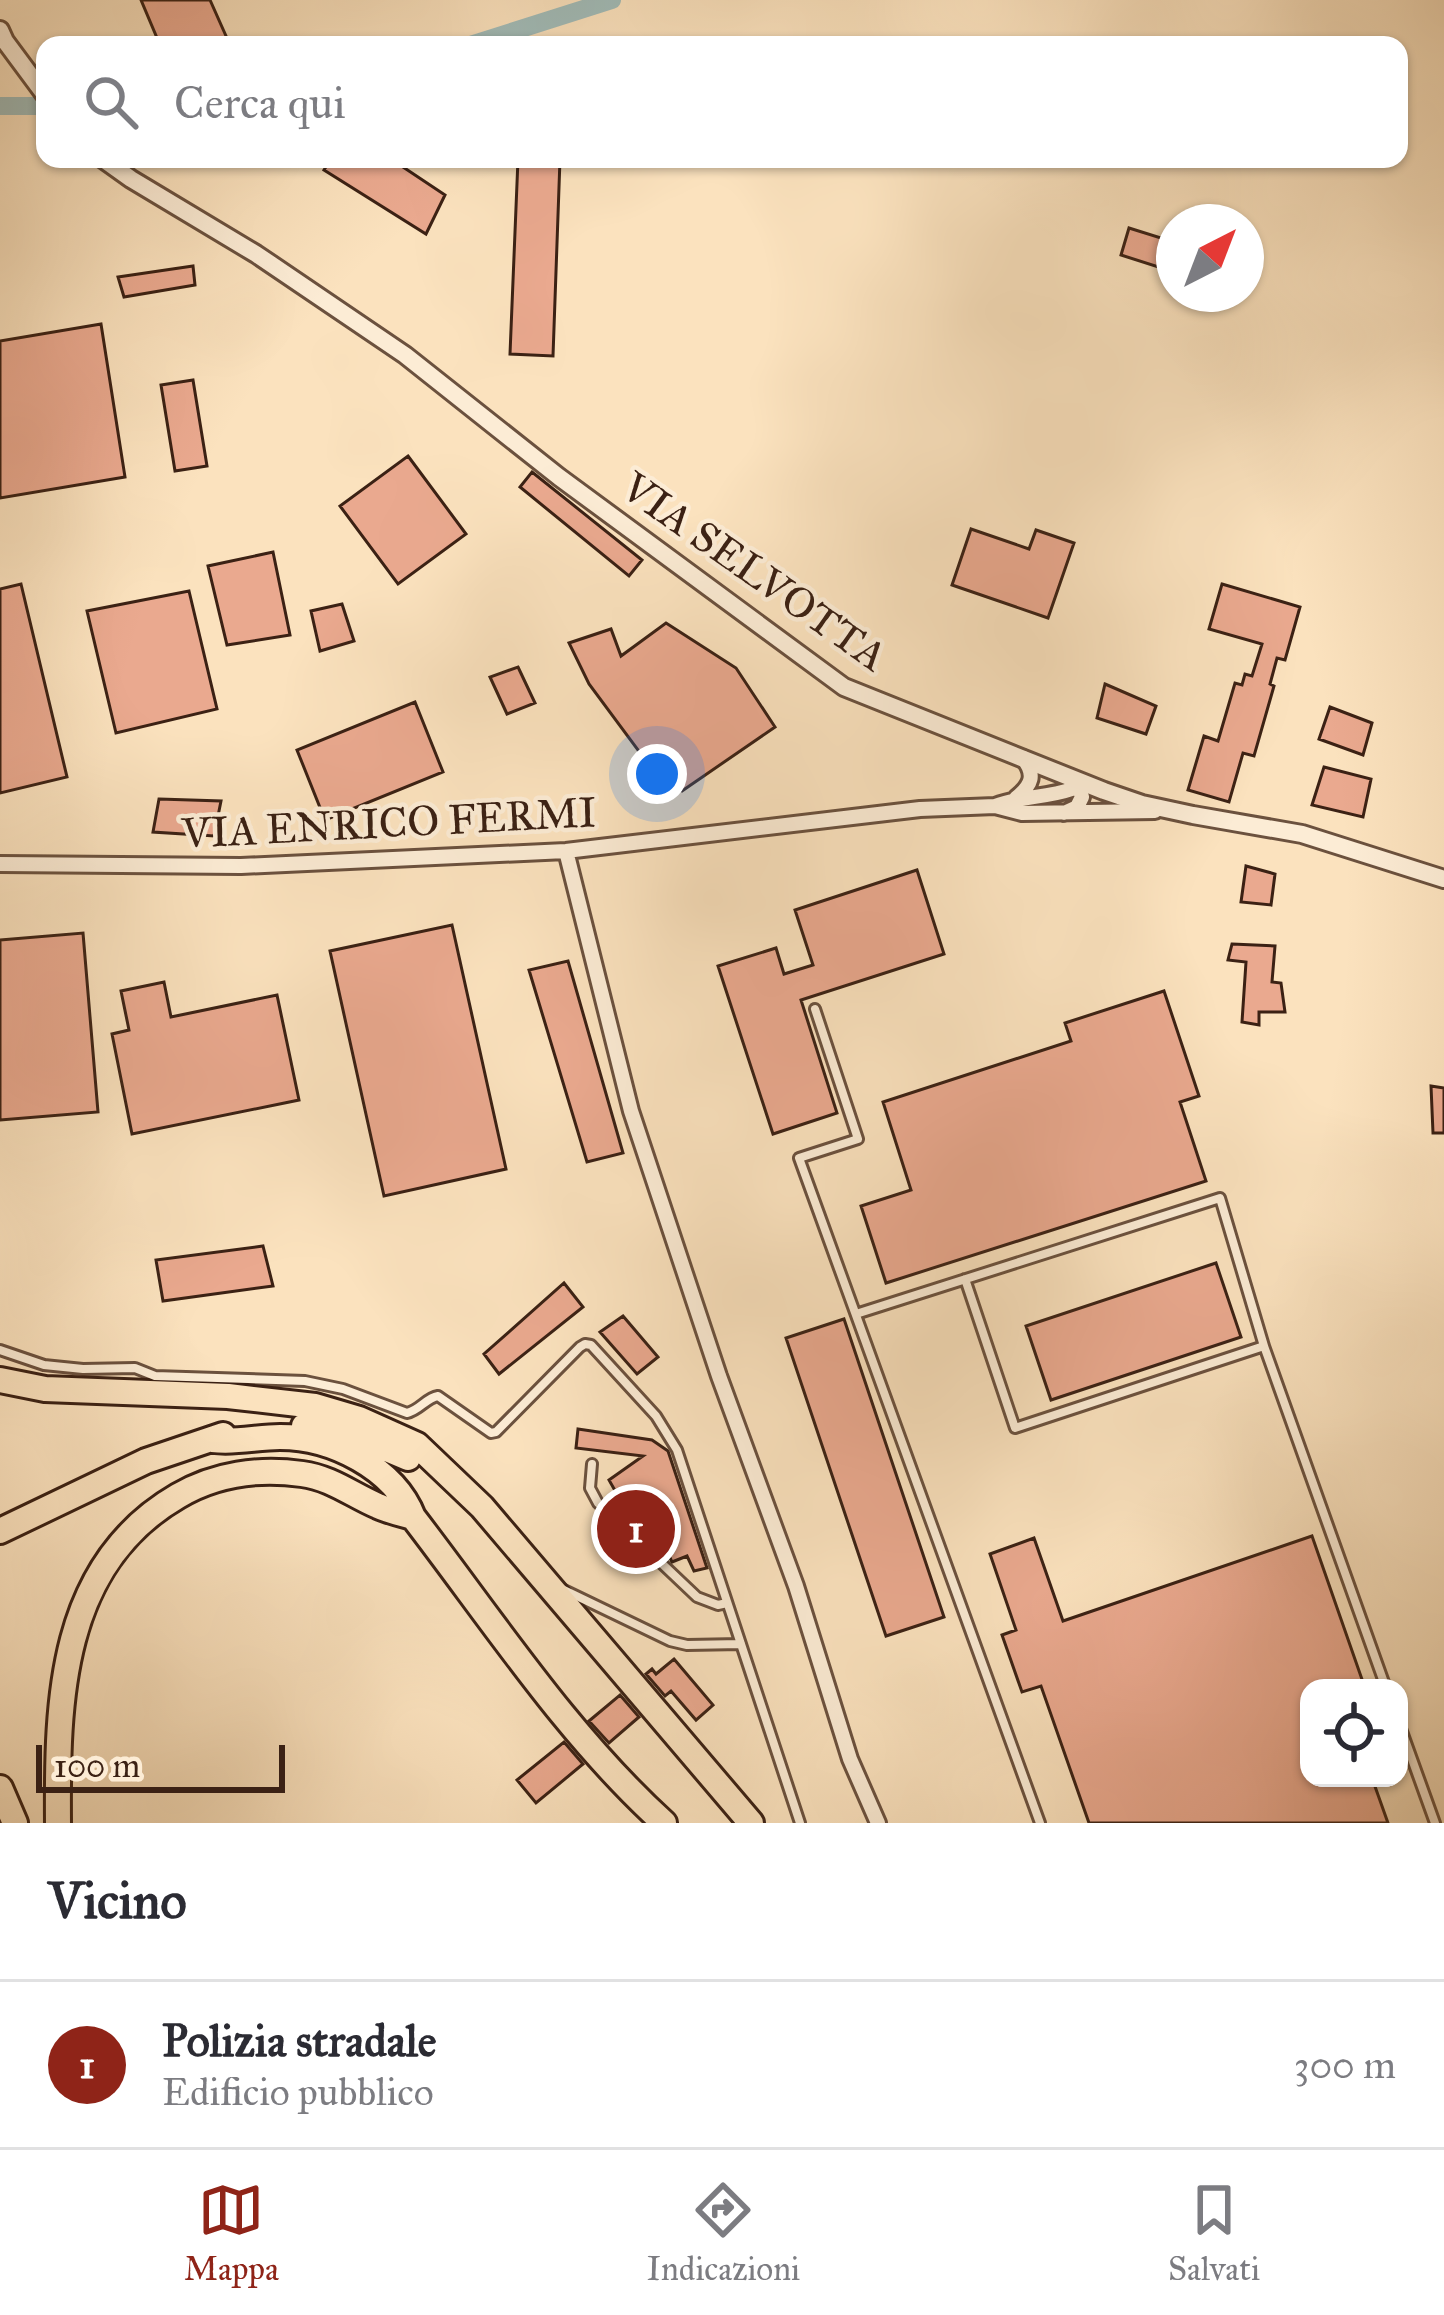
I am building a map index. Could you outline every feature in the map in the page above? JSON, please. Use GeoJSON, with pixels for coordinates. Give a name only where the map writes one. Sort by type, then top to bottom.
{"type":"FeatureCollection","features":[{"type":"Feature","properties":{"kind":"highway"},"geometry":{"type":"LineString","coordinates":[[0,1380],[45,1389],[228,1396],[315,1406],[417,1445],[482,1507],[751,1823]]}},
{"type":"Feature","properties":{"kind":"highway"},"geometry":{"type":"LineString","coordinates":[[0,1532],[146,1461],[253,1427],[327,1428],[440,1470]]}},
{"type":"Feature","properties":{"kind":"highway"},"geometry":{"type":"LineString","coordinates":[[213,1440],[296,1438],[362,1460],[388,1481],[405,1497],[413,1517],[587,1742],[664,1823]]}},
{"type":"Feature","properties":{"kind":"highway"},"geometry":{"type":"LineString","coordinates":[[58,1823],[58,1730],[64,1676],[78,1619],[96,1577],[128,1535],[157,1508],[226,1475],[302,1474],[335,1482],[377,1506],[413,1517]]}},
{"type":"Feature","properties":{"kind":"highway"},"geometry":{"type":"LineString","coordinates":[[0,1788],[15,1823]]}},
{"type":"Feature","properties":{"kind":"street"},"geometry":{"type":"LineString","coordinates":[[2,38],[36,83]]}},
{"type":"Feature","properties":{"kind":"street","name":"VIA SELVOTTA"},"geometry":{"type":"LineString","coordinates":[[115,168],[256,254],[405,355],[559,477],[844,687],[1142,804],[1303,834],[1444,879]]}},
{"type":"Feature","properties":{"kind":"street"},"geometry":{"type":"LineString","coordinates":[[1015,799],[1032,780],[1023,758]]}},
{"type":"Feature","properties":{"kind":"street"},"geometry":{"type":"LineString","coordinates":[[1063,813],[1076,807],[1082,796],[1077,780]]}},
{"type":"Feature","properties":{"kind":"street","name":"VIA ENRICO FERMI"},"geometry":{"type":"LineString","coordinates":[[995,806],[1061,793],[1072,789],[1077,780]]}},
{"type":"Feature","properties":{"kind":"street","name":"VIA ENRICO FERMI"},"geometry":{"type":"LineString","coordinates":[[0,864],[242,866],[566,850],[920,809],[1171,810]]}},
{"type":"Feature","properties":{"kind":"street"},"geometry":{"type":"LineString","coordinates":[[566,850],[631,1112],[719,1376],[796,1586],[850,1759],[878,1823]]}},
{"type":"Feature","properties":{"kind":"lane"},"geometry":{"type":"LineString","coordinates":[[815,1009],[858,1139],[799,1158],[1040,1823]]}},
{"type":"Feature","properties":{"kind":"lane"},"geometry":{"type":"LineString","coordinates":[[856,1314],[1220,1198],[1264,1346],[1384,1679]]}},
{"type":"Feature","properties":{"kind":"lane"},"geometry":{"type":"LineString","coordinates":[[965,1280],[1015,1427],[1264,1346]]}},
{"type":"Feature","properties":{"kind":"lane"},"geometry":{"type":"LineString","coordinates":[[0,1350],[61,1368],[135,1368],[154,1376],[304,1381],[364,1395],[407,1413],[439,1396],[491,1433],[580,1347],[591,1346],[656,1416],[677,1450],[800,1823]]}},
{"type":"Feature","properties":{"kind":"lane"},"geometry":{"type":"LineString","coordinates":[[592,1464],[590,1489],[598,1503],[698,1598],[727,1603]]}},
{"type":"Feature","properties":{"kind":"lane"},"geometry":{"type":"LineString","coordinates":[[547,1582],[670,1641],[740,1644]]}},
{"type":"Feature","properties":{"kind":"lane"},"geometry":{"type":"LineString","coordinates":[[1408,1748],[1435,1823]]}},
{"type":"Feature","properties":{"kind":"building"},"geometry":{"type":"Polygon","coordinates":[[[141,0],[210,0],[226,36],[156,36],[141,0]]]}},
{"type":"Feature","properties":{"kind":"building"},"geometry":{"type":"Polygon","coordinates":[[[404,168],[445,195],[426,234],[324,170],[404,168]]]}},
{"type":"Feature","properties":{"kind":"building"},"geometry":{"type":"Polygon","coordinates":[[[518,168],[560,168],[553,356],[510,354],[518,168]]]}},
{"type":"Feature","properties":{"kind":"building"},"geometry":{"type":"Polygon","coordinates":[[[1129,228],[1156,236],[1156,266],[1121,255],[1129,228]]]}},
{"type":"Feature","properties":{"kind":"building"},"geometry":{"type":"Polygon","coordinates":[[[193,266],[195,285],[124,297],[118,277],[193,266]]]}},
{"type":"Feature","properties":{"kind":"building"},"geometry":{"type":"Polygon","coordinates":[[[101,324],[125,477],[0,498],[0,341],[101,324]]]}},
{"type":"Feature","properties":{"kind":"building"},"geometry":{"type":"Polygon","coordinates":[[[193,380],[207,466],[175,471],[161,385],[193,380]]]}},
{"type":"Feature","properties":{"kind":"building"},"geometry":{"type":"Polygon","coordinates":[[[408,456],[466,534],[398,584],[340,506],[408,456]]]}},
{"type":"Feature","properties":{"kind":"building"},"geometry":{"type":"Polygon","coordinates":[[[532,472],[642,560],[629,576],[520,487],[532,472]]]}},
{"type":"Feature","properties":{"kind":"building"},"geometry":{"type":"Polygon","coordinates":[[[971,529],[1029,549],[1036,530],[1074,543],[1048,618],[952,585],[971,529]]]}},
{"type":"Feature","properties":{"kind":"building"},"geometry":{"type":"Polygon","coordinates":[[[273,552],[290,635],[227,645],[208,566],[273,552]]]}},
{"type":"Feature","properties":{"kind":"building"},"geometry":{"type":"Polygon","coordinates":[[[21,584],[67,777],[0,793],[0,589],[21,584]]]}},
{"type":"Feature","properties":{"kind":"building"},"geometry":{"type":"Polygon","coordinates":[[[1222,584],[1300,607],[1285,660],[1277,658],[1254,756],[1243,753],[1229,802],[1188,790],[1204,736],[1218,741],[1235,683],[1242,685],[1245,674],[1252,676],[1262,644],[1209,629],[1222,584]]]}},
{"type":"Feature","properties":{"kind":"building"},"geometry":{"type":"Polygon","coordinates":[[[189,591],[217,709],[116,733],[87,611],[189,591]]]}},
{"type":"Feature","properties":{"kind":"building"},"geometry":{"type":"Polygon","coordinates":[[[342,604],[354,641],[320,651],[311,611],[342,604]]]}},
{"type":"Feature","properties":{"kind":"building"},"geometry":{"type":"Polygon","coordinates":[[[666,623],[736,668],[775,727],[682,791],[661,781],[589,684],[569,643],[611,629],[621,656],[666,623]]]}},
{"type":"Feature","properties":{"kind":"building"},"geometry":{"type":"Polygon","coordinates":[[[518,667],[535,703],[507,714],[490,677],[518,667]]]}},
{"type":"Feature","properties":{"kind":"building"},"geometry":{"type":"Polygon","coordinates":[[[1105,684],[1156,706],[1146,734],[1097,718],[1105,684]]]}},
{"type":"Feature","properties":{"kind":"building"},"geometry":{"type":"Polygon","coordinates":[[[415,702],[443,772],[325,820],[297,750],[415,702]]]}},
{"type":"Feature","properties":{"kind":"building"},"geometry":{"type":"Polygon","coordinates":[[[1330,707],[1372,723],[1363,755],[1319,739],[1330,707]]]}},
{"type":"Feature","properties":{"kind":"building"},"geometry":{"type":"Polygon","coordinates":[[[1324,767],[1371,779],[1363,817],[1312,805],[1324,767]]]}},
{"type":"Feature","properties":{"kind":"building"},"geometry":{"type":"Polygon","coordinates":[[[159,799],[221,801],[214,836],[153,832],[159,799]]]}},
{"type":"Feature","properties":{"kind":"building"},"geometry":{"type":"Polygon","coordinates":[[[1246,866],[1275,874],[1271,905],[1241,902],[1246,866]]]}},
{"type":"Feature","properties":{"kind":"building"},"geometry":{"type":"Polygon","coordinates":[[[917,870],[944,954],[801,1000],[837,1113],[773,1134],[718,966],[776,948],[784,974],[813,965],[795,910],[917,870]]]}},
{"type":"Feature","properties":{"kind":"building"},"geometry":{"type":"Polygon","coordinates":[[[452,925],[506,1169],[384,1196],[330,951],[452,925]]]}},
{"type":"Feature","properties":{"kind":"building"},"geometry":{"type":"Polygon","coordinates":[[[83,933],[98,1112],[0,1120],[0,940],[83,933]]]}},
{"type":"Feature","properties":{"kind":"building"},"geometry":{"type":"Polygon","coordinates":[[[1232,944],[1275,946],[1272,982],[1281,983],[1285,1012],[1259,1012],[1259,1025],[1242,1022],[1246,962],[1228,960],[1232,944]]]}},
{"type":"Feature","properties":{"kind":"building"},"geometry":{"type":"Polygon","coordinates":[[[568,961],[623,1153],[587,1162],[529,970],[568,961]]]}},
{"type":"Feature","properties":{"kind":"building"},"geometry":{"type":"Polygon","coordinates":[[[164,982],[171,1017],[277,995],[299,1100],[132,1134],[112,1034],[129,1030],[121,991],[164,982]]]}},
{"type":"Feature","properties":{"kind":"building"},"geometry":{"type":"Polygon","coordinates":[[[1164,991],[1199,1096],[1180,1102],[1206,1181],[886,1283],[861,1206],[911,1190],[883,1102],[1071,1041],[1065,1023],[1164,991]]]}},
{"type":"Feature","properties":{"kind":"building"},"geometry":{"type":"Polygon","coordinates":[[[1431,1086],[1444,1088],[1444,1133],[1433,1133],[1431,1086]]]}},
{"type":"Feature","properties":{"kind":"building"},"geometry":{"type":"Polygon","coordinates":[[[263,1246],[273,1286],[163,1301],[156,1260],[263,1246]]]}},
{"type":"Feature","properties":{"kind":"building"},"geometry":{"type":"Polygon","coordinates":[[[1216,1263],[1241,1337],[1051,1400],[1026,1326],[1216,1263]]]}},
{"type":"Feature","properties":{"kind":"building"},"geometry":{"type":"Polygon","coordinates":[[[564,1283],[583,1307],[499,1374],[484,1354],[564,1283]]]}},
{"type":"Feature","properties":{"kind":"building"},"geometry":{"type":"Polygon","coordinates":[[[623,1316],[658,1357],[637,1374],[600,1332],[623,1316]]]}},
{"type":"Feature","properties":{"kind":"building"},"geometry":{"type":"Polygon","coordinates":[[[844,1319],[944,1617],[886,1636],[786,1338],[844,1319]]]}},
{"type":"Feature","properties":{"kind":"building"},"geometry":{"type":"Polygon","coordinates":[[[578,1429],[652,1440],[668,1451],[707,1568],[694,1571],[687,1556],[672,1562],[645,1502],[626,1510],[609,1480],[643,1456],[576,1448],[578,1429]]]}},
{"type":"Feature","properties":{"kind":"building"},"geometry":{"type":"Polygon","coordinates":[[[1312,1536],[1362,1679],[1300,1679],[1300,1787],[1375,1787],[1388,1823],[1089,1823],[1041,1686],[1022,1692],[1002,1635],[1016,1630],[990,1554],[1034,1538],[1063,1621],[1312,1536]]]}},
{"type":"Feature","properties":{"kind":"building"},"geometry":{"type":"Polygon","coordinates":[[[674,1659],[713,1705],[696,1720],[671,1691],[665,1696],[646,1674],[652,1669],[656,1674],[674,1659]]]}},
{"type":"Feature","properties":{"kind":"building"},"geometry":{"type":"Polygon","coordinates":[[[620,1695],[639,1717],[609,1743],[589,1721],[620,1695]]]}},
{"type":"Feature","properties":{"kind":"building"},"geometry":{"type":"Polygon","coordinates":[[[564,1742],[583,1764],[536,1803],[517,1780],[564,1742]]]}},
{"type":"Feature","properties":{"kind":"waterway"},"geometry":{"type":"LineString","coordinates":[[498,36],[612,0]]}},
{"type":"Feature","properties":{"kind":"waterway"},"geometry":{"type":"LineString","coordinates":[[0,106],[36,106]]}},
{"type":"Feature","properties":{"kind":"place","name":"Polizia stradale"},"geometry":{"type":"Point","coordinates":[636,1529]}}]}
